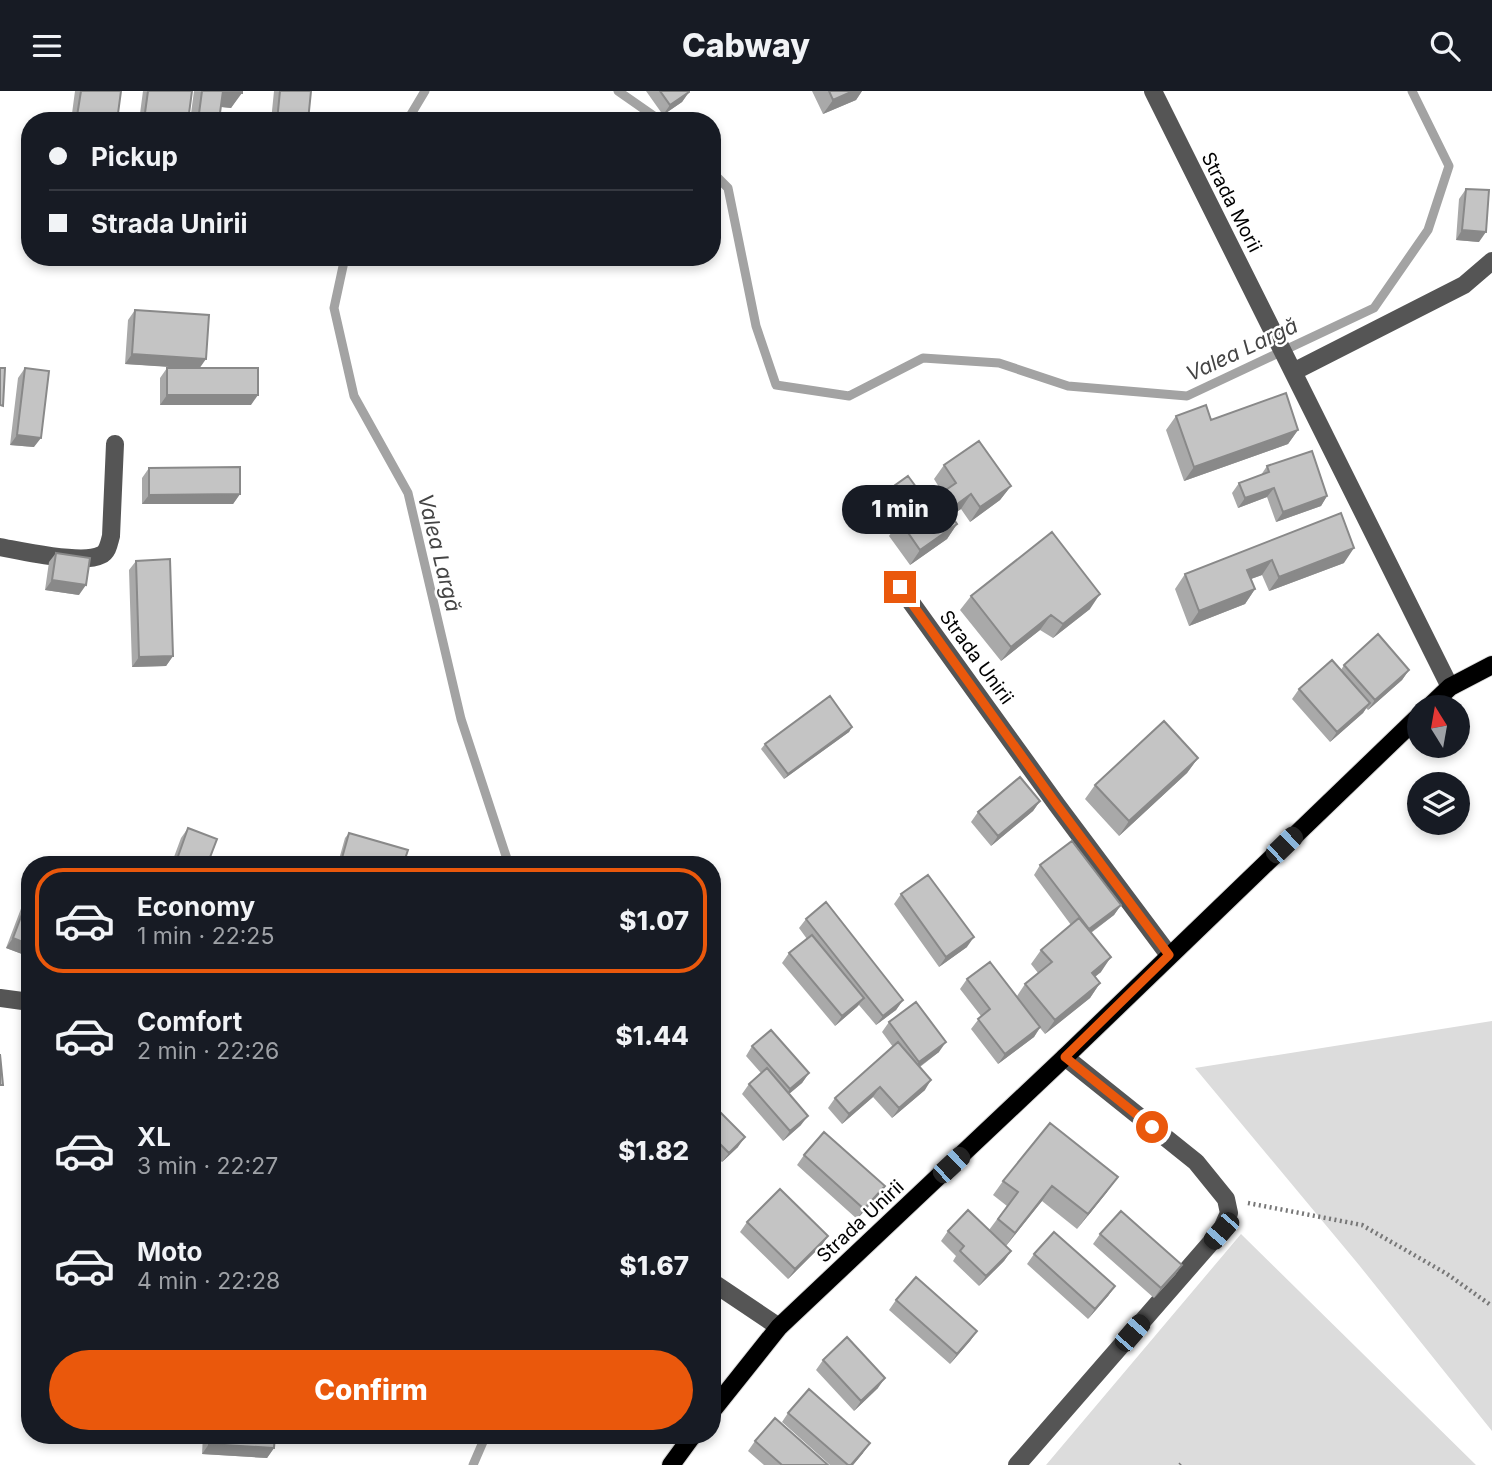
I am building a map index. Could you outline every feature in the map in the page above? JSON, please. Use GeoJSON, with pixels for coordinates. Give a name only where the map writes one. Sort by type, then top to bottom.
{"type":"FeatureCollection","features":[{"type":"Feature","properties":{"kind":"main road"},"geometry":{"type":"LineString","coordinates":[[1442,695],[1450,687],[1492,665]]}},
{"type":"Feature","properties":{"kind":"main road","name":"Strada Unirii"},"geometry":{"type":"LineString","coordinates":[[721,1400],[779,1327],[1065,1057],[1407,727]]}},
{"type":"Feature","properties":{"kind":"main road"},"geometry":{"type":"LineString","coordinates":[[671,1465],[686,1444]]}},
{"type":"Feature","properties":{"kind":"street","name":"Strada Morii"},"geometry":{"type":"LineString","coordinates":[[1153,91],[1450,687]]}},
{"type":"Feature","properties":{"kind":"street"},"geometry":{"type":"LineString","coordinates":[[1291,366],[1464,285],[1492,261]]}},
{"type":"Feature","properties":{"kind":"street"},"geometry":{"type":"LineString","coordinates":[[0,547],[65,558],[99,557],[107,551],[111,536],[115,443]]}},
{"type":"Feature","properties":{"kind":"street","name":"Strada Unirii"},"geometry":{"type":"LineString","coordinates":[[900,587],[1169,955]]}},
{"type":"Feature","properties":{"kind":"street"},"geometry":{"type":"LineString","coordinates":[[0,998],[21,1001]]}},
{"type":"Feature","properties":{"kind":"street"},"geometry":{"type":"LineString","coordinates":[[1017,1465],[1221,1231],[1229,1213],[1226,1199],[1196,1162],[1065,1057]]}},
{"type":"Feature","properties":{"kind":"street"},"geometry":{"type":"LineString","coordinates":[[721,1288],[779,1327]]}},
{"type":"Feature","properties":{"kind":"path"},"geometry":{"type":"LineString","coordinates":[[1226,1199],[1362,1225],[1447,1274],[1492,1306]]}},
{"type":"Feature","properties":{"kind":"shaded area"},"geometry":{"type":"Polygon","coordinates":[[[1492,1021],[1492,1431],[1359,1265],[1195,1068],[1492,1021]]]}},
{"type":"Feature","properties":{"kind":"shaded area"},"geometry":{"type":"Polygon","coordinates":[[[1241,1234],[1476,1465],[1046,1465],[1241,1234]]]}},
{"type":"Feature","properties":{"kind":"building"},"geometry":{"type":"Polygon","coordinates":[[[81,91],[121,91],[118,112],[78,112],[81,91]]]}},
{"type":"Feature","properties":{"kind":"building"},"geometry":{"type":"Polygon","coordinates":[[[148,91],[192,91],[189,112],[145,112],[148,91]]]}},
{"type":"Feature","properties":{"kind":"building"},"geometry":{"type":"Polygon","coordinates":[[[202,91],[223,91],[220,112],[199,112],[202,91]]]}},
{"type":"Feature","properties":{"kind":"building"},"geometry":{"type":"Polygon","coordinates":[[[280,91],[311,91],[309,112],[278,112],[280,91]]]}},
{"type":"Feature","properties":{"kind":"building"},"geometry":{"type":"Polygon","coordinates":[[[660,91],[689,91],[689,92],[670,105],[660,91]]]}},
{"type":"Feature","properties":{"kind":"building"},"geometry":{"type":"Polygon","coordinates":[[[829,91],[853,91],[833,100],[829,91]]]}},
{"type":"Feature","properties":{"kind":"building"},"geometry":{"type":"Polygon","coordinates":[[[1466,189],[1489,190],[1486,232],[1462,230],[1466,189]]]}},
{"type":"Feature","properties":{"kind":"building"},"geometry":{"type":"Polygon","coordinates":[[[135,310],[209,315],[206,359],[132,354],[135,310]]]}},
{"type":"Feature","properties":{"kind":"building"},"geometry":{"type":"Polygon","coordinates":[[[0,368],[5,368],[3,406],[0,405],[0,368]]]}},
{"type":"Feature","properties":{"kind":"building"},"geometry":{"type":"Polygon","coordinates":[[[25,368],[49,371],[41,438],[17,435],[25,368]]]}},
{"type":"Feature","properties":{"kind":"building"},"geometry":{"type":"Polygon","coordinates":[[[167,368],[258,368],[258,395],[167,395],[167,368]]]}},
{"type":"Feature","properties":{"kind":"building"},"geometry":{"type":"Polygon","coordinates":[[[1286,393],[1298,430],[1194,467],[1176,416],[1206,405],[1211,420],[1286,393]]]}},
{"type":"Feature","properties":{"kind":"building"},"geometry":{"type":"Polygon","coordinates":[[[979,441],[1011,486],[980,507],[971,494],[948,511],[957,524],[920,550],[900,521],[956,483],[944,465],[979,441]]]}},
{"type":"Feature","properties":{"kind":"building"},"geometry":{"type":"Polygon","coordinates":[[[1312,451],[1327,496],[1283,512],[1274,488],[1245,498],[1239,483],[1269,472],[1267,466],[1312,451]]]}},
{"type":"Feature","properties":{"kind":"building"},"geometry":{"type":"Polygon","coordinates":[[[240,467],[240,494],[149,495],[149,468],[240,467]]]}},
{"type":"Feature","properties":{"kind":"building"},"geometry":{"type":"Polygon","coordinates":[[[908,476],[922,495],[894,515],[880,496],[908,476]]]}},
{"type":"Feature","properties":{"kind":"building"},"geometry":{"type":"Polygon","coordinates":[[[1341,513],[1354,548],[1279,577],[1272,560],[1247,570],[1255,589],[1199,611],[1185,574],[1341,513]]]}},
{"type":"Feature","properties":{"kind":"building"},"geometry":{"type":"Polygon","coordinates":[[[1052,532],[1100,594],[1063,624],[1051,615],[1011,647],[971,596],[1052,532]]]}},
{"type":"Feature","properties":{"kind":"building"},"geometry":{"type":"Polygon","coordinates":[[[56,553],[90,558],[86,585],[52,580],[56,553]]]}},
{"type":"Feature","properties":{"kind":"building"},"geometry":{"type":"Polygon","coordinates":[[[170,559],[173,656],[139,657],[136,561],[170,559]]]}},
{"type":"Feature","properties":{"kind":"building"},"geometry":{"type":"Polygon","coordinates":[[[1378,634],[1409,670],[1375,700],[1344,665],[1378,634]]]}},
{"type":"Feature","properties":{"kind":"building"},"geometry":{"type":"Polygon","coordinates":[[[1332,660],[1370,703],[1337,732],[1299,689],[1332,660]]]}},
{"type":"Feature","properties":{"kind":"building"},"geometry":{"type":"Polygon","coordinates":[[[830,696],[852,727],[788,774],[765,744],[830,696]]]}},
{"type":"Feature","properties":{"kind":"building"},"geometry":{"type":"Polygon","coordinates":[[[1164,721],[1198,758],[1129,821],[1095,785],[1164,721]]]}},
{"type":"Feature","properties":{"kind":"building"},"geometry":{"type":"Polygon","coordinates":[[[1020,777],[1040,801],[998,836],[978,812],[1020,777]]]}},
{"type":"Feature","properties":{"kind":"building"},"geometry":{"type":"Polygon","coordinates":[[[188,828],[217,839],[210,856],[178,856],[188,828]]]}},
{"type":"Feature","properties":{"kind":"building"},"geometry":{"type":"Polygon","coordinates":[[[349,833],[408,850],[406,856],[343,856],[349,833]]]}},
{"type":"Feature","properties":{"kind":"building"},"geometry":{"type":"Polygon","coordinates":[[[1072,841],[1121,905],[1089,929],[1040,865],[1072,841]]]}},
{"type":"Feature","properties":{"kind":"building"},"geometry":{"type":"Polygon","coordinates":[[[928,875],[974,937],[946,957],[901,894],[928,875]]]}},
{"type":"Feature","properties":{"kind":"building"},"geometry":{"type":"Polygon","coordinates":[[[826,902],[903,1000],[883,1016],[806,919],[826,902]]]}},
{"type":"Feature","properties":{"kind":"building"},"geometry":{"type":"Polygon","coordinates":[[[21,917],[21,941],[13,938],[21,917]]]}},
{"type":"Feature","properties":{"kind":"building"},"geometry":{"type":"Polygon","coordinates":[[[1079,918],[1111,957],[1092,973],[1100,983],[1055,1020],[1025,984],[1052,962],[1041,950],[1079,918]]]}},
{"type":"Feature","properties":{"kind":"building"},"geometry":{"type":"Polygon","coordinates":[[[812,935],[864,998],[842,1016],[789,953],[812,935]]]}},
{"type":"Feature","properties":{"kind":"building"},"geometry":{"type":"Polygon","coordinates":[[[990,962],[1040,1027],[1005,1054],[978,1019],[990,1009],[967,979],[990,962]]]}},
{"type":"Feature","properties":{"kind":"building"},"geometry":{"type":"Polygon","coordinates":[[[916,1002],[946,1042],[919,1062],[889,1022],[916,1002]]]}},
{"type":"Feature","properties":{"kind":"building"},"geometry":{"type":"Polygon","coordinates":[[[771,1030],[809,1073],[790,1089],[752,1046],[771,1030]]]}},
{"type":"Feature","properties":{"kind":"building"},"geometry":{"type":"Polygon","coordinates":[[[898,1042],[931,1080],[899,1108],[880,1087],[849,1114],[835,1098],[898,1042]]]}},
{"type":"Feature","properties":{"kind":"building"},"geometry":{"type":"Polygon","coordinates":[[[0,1054],[3,1085],[0,1085],[0,1054]]]}},
{"type":"Feature","properties":{"kind":"building"},"geometry":{"type":"Polygon","coordinates":[[[767,1068],[808,1116],[790,1131],[749,1084],[767,1068]]]}},
{"type":"Feature","properties":{"kind":"building"},"geometry":{"type":"Polygon","coordinates":[[[721,1113],[745,1137],[729,1153],[721,1145],[721,1113]]]}},
{"type":"Feature","properties":{"kind":"building"},"geometry":{"type":"Polygon","coordinates":[[[1050,1123],[1118,1177],[1088,1214],[1052,1186],[1015,1233],[998,1219],[1018,1192],[1003,1181],[1050,1123]]]}},
{"type":"Feature","properties":{"kind":"building"},"geometry":{"type":"Polygon","coordinates":[[[824,1132],[885,1186],[864,1209],[804,1155],[824,1132]]]}},
{"type":"Feature","properties":{"kind":"building"},"geometry":{"type":"Polygon","coordinates":[[[780,1189],[828,1236],[795,1269],[747,1222],[780,1189]]]}},
{"type":"Feature","properties":{"kind":"building"},"geometry":{"type":"Polygon","coordinates":[[[968,1210],[1011,1251],[986,1276],[960,1251],[964,1246],[948,1231],[968,1210]]]}},
{"type":"Feature","properties":{"kind":"building"},"geometry":{"type":"Polygon","coordinates":[[[1121,1211],[1182,1265],[1161,1288],[1100,1234],[1121,1211]]]}},
{"type":"Feature","properties":{"kind":"building"},"geometry":{"type":"Polygon","coordinates":[[[1054,1232],[1115,1286],[1095,1309],[1034,1254],[1054,1232]]]}},
{"type":"Feature","properties":{"kind":"building"},"geometry":{"type":"Polygon","coordinates":[[[916,1277],[977,1331],[957,1354],[896,1300],[916,1277]]]}},
{"type":"Feature","properties":{"kind":"building"},"geometry":{"type":"Polygon","coordinates":[[[847,1337],[885,1378],[861,1401],[823,1360],[847,1337]]]}},
{"type":"Feature","properties":{"kind":"building"},"geometry":{"type":"Polygon","coordinates":[[[809,1389],[870,1443],[851,1465],[788,1413],[809,1389]]]}},
{"type":"Feature","properties":{"kind":"building"},"geometry":{"type":"Polygon","coordinates":[[[775,1418],[828,1465],[782,1465],[755,1441],[775,1418]]]}},
{"type":"Feature","properties":{"kind":"building"},"geometry":{"type":"Polygon","coordinates":[[[209,1444],[274,1444],[274,1448],[209,1444]]]}},
{"type":"Feature","properties":{"kind":"waterway","name":"Valea Largă"},"geometry":{"type":"LineString","coordinates":[[412,112],[425,91]]}},
{"type":"Feature","properties":{"kind":"waterway","name":"Valea Largă"},"geometry":{"type":"LineString","coordinates":[[618,91],[648,112]]}},
{"type":"Feature","properties":{"kind":"waterway","name":"Valea Largă"},"geometry":{"type":"LineString","coordinates":[[721,181],[728,188],[756,326],[776,385],[849,396],[923,358],[999,363],[1068,386],[1187,396],[1374,308],[1428,230],[1449,166],[1412,91]]}},
{"type":"Feature","properties":{"kind":"waterway","name":"Valea Largă"},"geometry":{"type":"LineString","coordinates":[[343,266],[334,308],[354,396],[408,493],[461,719],[506,856]]}},
{"type":"Feature","properties":{"kind":"waterway","name":"Valea Largă"},"geometry":{"type":"LineString","coordinates":[[473,1465],[482,1444]]}},
{"type":"Feature","properties":{"kind":"route"},"geometry":{"type":"LineString","coordinates":[[900,587],[1169,955],[1065,1057],[1152,1127]]}}]}
